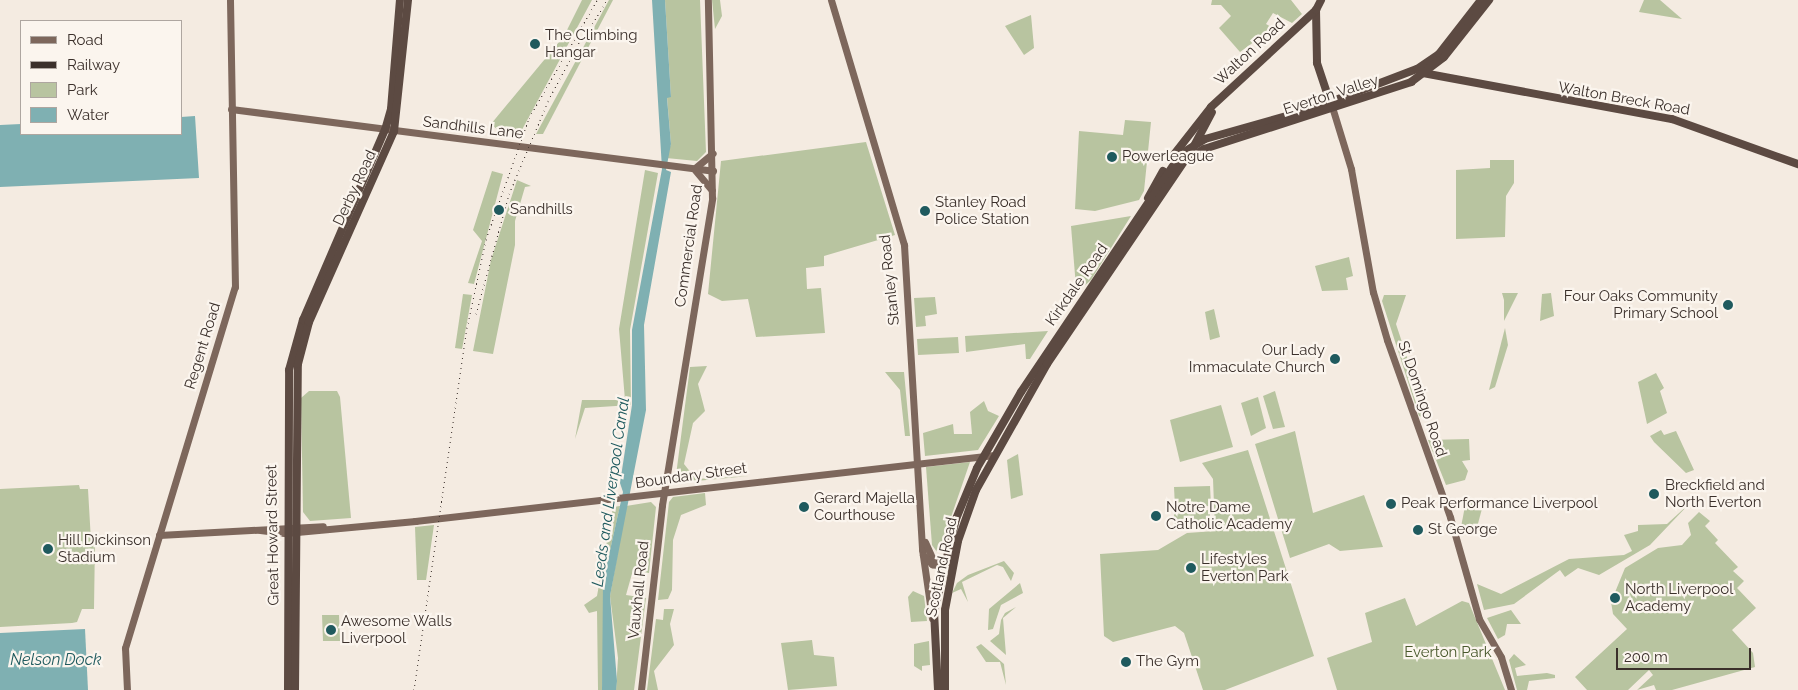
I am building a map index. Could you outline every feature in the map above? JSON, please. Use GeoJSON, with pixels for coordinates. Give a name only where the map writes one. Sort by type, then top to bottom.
{"type":"FeatureCollection","features":[{"type":"Feature","properties":{"kind":"highway","name":"Derby Road"},"geometry":{"type":"LineString","coordinates":[[292,379],[303,320],[385,130],[391,109],[400,0]]}},
{"type":"Feature","properties":{"kind":"highway","name":"Derby Road"},"geometry":{"type":"LineString","coordinates":[[292,379],[310,322],[394,131],[408,0]]}},
{"type":"Feature","properties":{"kind":"highway","name":"Walton Road"},"geometry":{"type":"LineString","coordinates":[[1144,207],[1190,135],[1218,101],[1316,10],[1321,0]]}},
{"type":"Feature","properties":{"kind":"highway"},"geometry":{"type":"LineString","coordinates":[[1463,29],[1481,0]]}},
{"type":"Feature","properties":{"kind":"highway"},"geometry":{"type":"LineString","coordinates":[[1463,29],[1489,0]]}},
{"type":"Feature","properties":{"kind":"highway"},"geometry":{"type":"LineString","coordinates":[[1316,10],[1318,26],[1316,63],[1332,106]]}},
{"type":"Feature","properties":{"kind":"highway"},"geometry":{"type":"LineString","coordinates":[[1306,19],[1318,26]]}},
{"type":"Feature","properties":{"kind":"highway","name":"Everton Valley"},"geometry":{"type":"LineString","coordinates":[[1205,139],[1332,106],[1362,90],[1418,74],[1463,29]]}},
{"type":"Feature","properties":{"kind":"highway","name":"Everton Valley"},"geometry":{"type":"LineString","coordinates":[[1190,151],[1332,106],[1418,74],[1463,29]]}},
{"type":"Feature","properties":{"kind":"highway","name":"Walton Breck Road"},"geometry":{"type":"LineString","coordinates":[[1418,74],[1439,80],[1672,119],[1798,164]]}},
{"type":"Feature","properties":{"kind":"highway","name":"Walton Road"},"geometry":{"type":"LineString","coordinates":[[1190,151],[1218,101]]}},
{"type":"Feature","properties":{"kind":"highway"},"geometry":{"type":"LineString","coordinates":[[1207,120],[1206,131],[1215,136]]}},
{"type":"Feature","properties":{"kind":"highway"},"geometry":{"type":"LineString","coordinates":[[1190,135],[1190,151]]}},
{"type":"Feature","properties":{"kind":"highway","name":"Kirkdale Road"},"geometry":{"type":"LineString","coordinates":[[983,456],[1144,207],[1190,151],[1205,139]]}},
{"type":"Feature","properties":{"kind":"highway","name":"Kirkdale Road"},"geometry":{"type":"LineString","coordinates":[[994,455],[1047,364],[1190,151]]}},
{"type":"Feature","properties":{"kind":"highway","name":"Great Howard Street"},"geometry":{"type":"LineString","coordinates":[[288,690],[288,584],[295,469],[292,379]]}},
{"type":"Feature","properties":{"kind":"highway","name":"Great Howard Street"},"geometry":{"type":"LineString","coordinates":[[292,379],[291,529],[295,690]]}},
{"type":"Feature","properties":{"kind":"highway","name":"Scotland Road"},"geometry":{"type":"LineString","coordinates":[[945,690],[942,637],[953,565],[964,522],[994,455]]}},
{"type":"Feature","properties":{"kind":"highway","name":"Scotland Road"},"geometry":{"type":"LineString","coordinates":[[938,690],[933,623],[944,564],[956,519],[983,456]]}},
{"type":"Feature","properties":{"kind":"main road","name":"Regent Road"},"geometry":{"type":"LineString","coordinates":[[126,690],[125,648],[235,287],[230,0]]}},
{"type":"Feature","properties":{"kind":"main road","name":"Commercial Road"},"geometry":{"type":"LineString","coordinates":[[664,494],[713,193],[708,0]]}},
{"type":"Feature","properties":{"kind":"main road","name":"Stanley Road"},"geometry":{"type":"LineString","coordinates":[[831,0],[904,245],[919,463],[923,554],[933,623]]}},
{"type":"Feature","properties":{"kind":"main road","name":"St Domingo Road"},"geometry":{"type":"LineString","coordinates":[[1332,106],[1351,169],[1371,283],[1387,340],[1450,517],[1479,619],[1501,657],[1511,690]]}},
{"type":"Feature","properties":{"kind":"main road","name":"Sandhills Lane"},"geometry":{"type":"LineString","coordinates":[[231,109],[713,171]]}},
{"type":"Feature","properties":{"kind":"main road"},"geometry":{"type":"LineString","coordinates":[[692,168],[707,163],[713,153]]}},
{"type":"Feature","properties":{"kind":"main road"},"geometry":{"type":"LineString","coordinates":[[692,168],[702,174],[713,193]]}},
{"type":"Feature","properties":{"kind":"main road","name":"Boundary Street"},"geometry":{"type":"LineString","coordinates":[[159,535],[361,526],[614,500],[994,455]]}},
{"type":"Feature","properties":{"kind":"main road","name":"Vauxhall Road"},"geometry":{"type":"LineString","coordinates":[[641,690],[664,494]]}},
{"type":"Feature","properties":{"kind":"main road"},"geometry":{"type":"LineString","coordinates":[[653,495],[662,505]]}},
{"type":"Feature","properties":{"kind":"main road","name":"Stanley Road"},"geometry":{"type":"LineString","coordinates":[[923,537],[930,555],[944,564]]}},
{"type":"Feature","properties":{"kind":"main road"},"geometry":{"type":"LineString","coordinates":[[923,554],[928,562],[953,565]]}},
{"type":"Feature","properties":{"kind":"green space"},"geometry":{"type":"Polygon","coordinates":[[[582,0],[592,0],[517,139],[495,136],[499,131],[491,124],[564,36],[582,0]]]}},
{"type":"Feature","properties":{"kind":"green space"},"geometry":{"type":"Polygon","coordinates":[[[609,0],[613,0],[543,134],[536,134],[609,0]]]}},
{"type":"Feature","properties":{"kind":"green space"},"geometry":{"type":"Polygon","coordinates":[[[665,0],[700,0],[706,152],[697,161],[666,158],[671,144],[667,97],[671,97],[665,0]]]}},
{"type":"Feature","properties":{"kind":"green space"},"geometry":{"type":"Polygon","coordinates":[[[712,0],[720,0],[722,16],[715,29],[712,0]]]}},
{"type":"Feature","properties":{"kind":"green space"},"geometry":{"type":"Polygon","coordinates":[[[1212,0],[1291,0],[1302,14],[1292,23],[1273,13],[1266,24],[1273,28],[1240,52],[1219,28],[1231,16],[1221,5],[1211,5],[1212,0]]]}},
{"type":"Feature","properties":{"kind":"green space"},"geometry":{"type":"Polygon","coordinates":[[[1644,0],[1660,0],[1682,19],[1639,12],[1644,0]]]}},
{"type":"Feature","properties":{"kind":"green space"},"geometry":{"type":"Polygon","coordinates":[[[1031,15],[1034,48],[1024,55],[1005,26],[1031,15]]]}},
{"type":"Feature","properties":{"kind":"green space","name":"Powerleague"},"geometry":{"type":"Polygon","coordinates":[[[1125,120],[1151,122],[1144,191],[1139,200],[1095,211],[1075,209],[1079,131],[1123,135],[1125,120]]]}},
{"type":"Feature","properties":{"kind":"green space"},"geometry":{"type":"Polygon","coordinates":[[[866,142],[895,235],[824,256],[824,266],[806,268],[807,289],[821,288],[825,333],[756,337],[748,299],[722,301],[708,294],[721,161],[866,142]]]}},
{"type":"Feature","properties":{"kind":"green space"},"geometry":{"type":"Polygon","coordinates":[[[1490,160],[1514,160],[1514,183],[1506,196],[1505,237],[1456,239],[1456,170],[1490,168],[1490,160]]]}},
{"type":"Feature","properties":{"kind":"green space"},"geometry":{"type":"Polygon","coordinates":[[[645,170],[658,173],[630,330],[631,405],[585,408],[575,439],[582,400],[625,400],[619,329],[645,170]]]}},
{"type":"Feature","properties":{"kind":"green space"},"geometry":{"type":"Polygon","coordinates":[[[492,171],[503,174],[474,284],[468,283],[482,241],[473,230],[492,171]]]}},
{"type":"Feature","properties":{"kind":"green space"},"geometry":{"type":"Polygon","coordinates":[[[517,180],[531,186],[525,187],[515,221],[515,245],[493,354],[473,351],[491,260],[517,180]]]}},
{"type":"Feature","properties":{"kind":"green space"},"geometry":{"type":"Polygon","coordinates":[[[1131,216],[1091,280],[1081,289],[1076,287],[1071,226],[1131,216]]]}},
{"type":"Feature","properties":{"kind":"green space"},"geometry":{"type":"Polygon","coordinates":[[[1349,257],[1353,276],[1346,278],[1348,290],[1322,291],[1315,266],[1349,257]]]}},
{"type":"Feature","properties":{"kind":"green space"},"geometry":{"type":"Polygon","coordinates":[[[1502,293],[1518,293],[1504,321],[1504,300],[1502,293]]]}},
{"type":"Feature","properties":{"kind":"green space"},"geometry":{"type":"Polygon","coordinates":[[[1551,293],[1554,316],[1540,321],[1542,294],[1551,293]]]}},
{"type":"Feature","properties":{"kind":"green space"},"geometry":{"type":"Polygon","coordinates":[[[463,294],[472,295],[462,349],[455,348],[463,294]]]}},
{"type":"Feature","properties":{"kind":"green space"},"geometry":{"type":"Polygon","coordinates":[[[1384,295],[1406,295],[1396,324],[1427,418],[1419,416],[1382,301],[1384,295]]]}},
{"type":"Feature","properties":{"kind":"green space"},"geometry":{"type":"Polygon","coordinates":[[[935,297],[937,314],[925,316],[926,326],[916,327],[914,298],[935,297]]]}},
{"type":"Feature","properties":{"kind":"green space"},"geometry":{"type":"Polygon","coordinates":[[[1214,309],[1220,337],[1210,340],[1205,312],[1214,309]]]}},
{"type":"Feature","properties":{"kind":"green space"},"geometry":{"type":"Polygon","coordinates":[[[1505,328],[1508,345],[1495,387],[1489,390],[1505,328]]]}},
{"type":"Feature","properties":{"kind":"green space"},"geometry":{"type":"Polygon","coordinates":[[[1048,331],[1030,359],[1026,359],[1025,344],[966,352],[965,336],[1048,331]]]}},
{"type":"Feature","properties":{"kind":"green space"},"geometry":{"type":"Polygon","coordinates":[[[958,337],[959,353],[918,355],[917,339],[958,337]]]}},
{"type":"Feature","properties":{"kind":"green space"},"geometry":{"type":"Polygon","coordinates":[[[707,366],[698,384],[705,411],[693,423],[684,464],[696,479],[749,476],[675,483],[690,367],[707,366]]]}},
{"type":"Feature","properties":{"kind":"green space"},"geometry":{"type":"Polygon","coordinates":[[[885,372],[904,372],[910,436],[905,436],[900,390],[885,372]]]}},
{"type":"Feature","properties":{"kind":"green space"},"geometry":{"type":"Polygon","coordinates":[[[1656,373],[1664,388],[1660,391],[1667,413],[1647,424],[1638,382],[1656,373]]]}},
{"type":"Feature","properties":{"kind":"green space"},"geometry":{"type":"Polygon","coordinates":[[[309,391],[337,391],[340,397],[351,518],[310,521],[303,512],[301,398],[309,391]]]}},
{"type":"Feature","properties":{"kind":"green space"},"geometry":{"type":"Polygon","coordinates":[[[1275,391],[1285,427],[1273,429],[1263,396],[1275,391]]]}},
{"type":"Feature","properties":{"kind":"green space"},"geometry":{"type":"Polygon","coordinates":[[[1258,397],[1266,428],[1251,436],[1241,403],[1258,397]]]}},
{"type":"Feature","properties":{"kind":"green space"},"geometry":{"type":"Polygon","coordinates":[[[984,401],[988,411],[999,416],[978,450],[925,456],[923,433],[953,424],[954,434],[972,434],[970,412],[984,401]]]}},
{"type":"Feature","properties":{"kind":"green space"},"geometry":{"type":"Polygon","coordinates":[[[1221,405],[1233,447],[1180,462],[1170,420],[1221,405]]]}},
{"type":"Feature","properties":{"kind":"green space"},"geometry":{"type":"Polygon","coordinates":[[[1661,430],[1664,435],[1676,431],[1694,470],[1686,473],[1654,442],[1650,436],[1661,430]]]}},
{"type":"Feature","properties":{"kind":"green space"},"geometry":{"type":"Polygon","coordinates":[[[1295,431],[1313,513],[1364,495],[1383,547],[1340,551],[1329,544],[1290,558],[1255,444],[1295,431]]]}},
{"type":"Feature","properties":{"kind":"green space"},"geometry":{"type":"Polygon","coordinates":[[[1469,439],[1470,460],[1462,461],[1468,471],[1465,480],[1446,485],[1428,440],[1469,439]]]}},
{"type":"Feature","properties":{"kind":"green space","name":"Lifestyles Everton Park"},"geometry":{"type":"Polygon","coordinates":[[[1248,450],[1314,656],[1225,690],[1203,690],[1184,633],[1175,626],[1113,642],[1104,636],[1100,554],[1158,550],[1187,533],[1215,531],[1213,479],[1202,463],[1248,450]]]}},
{"type":"Feature","properties":{"kind":"green space"},"geometry":{"type":"Polygon","coordinates":[[[1018,454],[1023,495],[1011,499],[1007,460],[1018,454]]]}},
{"type":"Feature","properties":{"kind":"green space"},"geometry":{"type":"Polygon","coordinates":[[[970,462],[939,552],[937,552],[932,545],[926,467],[970,462]]]}},
{"type":"Feature","properties":{"kind":"green space","name":"Hill Dickinson Stadium"},"geometry":{"type":"Polygon","coordinates":[[[79,485],[80,489],[88,489],[91,541],[95,541],[94,609],[82,609],[77,622],[72,623],[0,627],[0,489],[79,485]]]}},
{"type":"Feature","properties":{"kind":"green space"},"geometry":{"type":"Polygon","coordinates":[[[1210,486],[1211,506],[1175,507],[1174,487],[1210,486]]]}},
{"type":"Feature","properties":{"kind":"green space"},"geometry":{"type":"Polygon","coordinates":[[[705,493],[706,505],[681,515],[673,540],[672,590],[668,599],[658,600],[669,502],[673,497],[705,493]]]}},
{"type":"Feature","properties":{"kind":"green space"},"geometry":{"type":"Polygon","coordinates":[[[1466,501],[1483,505],[1476,531],[1461,527],[1466,501]]]}},
{"type":"Feature","properties":{"kind":"green space"},"geometry":{"type":"Polygon","coordinates":[[[651,502],[656,507],[649,573],[633,570],[626,595],[646,598],[634,690],[616,690],[618,658],[610,596],[626,506],[651,502]]]}},
{"type":"Feature","properties":{"kind":"green space"},"geometry":{"type":"Polygon","coordinates":[[[1690,503],[1650,545],[1599,575],[1578,568],[1565,577],[1560,570],[1514,604],[1484,610],[1477,584],[1501,594],[1569,559],[1624,555],[1632,551],[1624,535],[1638,531],[1638,525],[1667,524],[1690,503]]]}},
{"type":"Feature","properties":{"kind":"green space"},"geometry":{"type":"Polygon","coordinates":[[[620,506],[603,582],[603,675],[602,690],[598,690],[597,611],[589,613],[584,605],[597,596],[613,507],[620,506]]]}},
{"type":"Feature","properties":{"kind":"green space"},"geometry":{"type":"Polygon","coordinates":[[[1174,510],[1210,510],[1210,529],[1174,529],[1174,510]]]}},
{"type":"Feature","properties":{"kind":"green space"},"geometry":{"type":"Polygon","coordinates":[[[1699,512],[1710,521],[1705,526],[1718,540],[1715,543],[1738,567],[1733,571],[1744,581],[1737,588],[1756,608],[1732,630],[1753,653],[1755,667],[1672,690],[1656,690],[1654,685],[1637,690],[1653,675],[1649,670],[1628,690],[1587,690],[1575,677],[1627,629],[1613,614],[1611,602],[1625,568],[1658,548],[1682,545],[1691,535],[1688,523],[1699,512]]]}},
{"type":"Feature","properties":{"kind":"green space"},"geometry":{"type":"Polygon","coordinates":[[[434,525],[426,580],[417,580],[415,527],[434,525]]]}},
{"type":"Feature","properties":{"kind":"green space"},"geometry":{"type":"Polygon","coordinates":[[[1004,561],[1014,573],[1011,581],[1003,567],[997,565],[962,582],[968,602],[961,589],[952,593],[957,583],[968,575],[1004,561]]]}},
{"type":"Feature","properties":{"kind":"green space"},"geometry":{"type":"Polygon","coordinates":[[[1020,583],[1023,593],[1001,605],[993,629],[988,630],[989,609],[1020,583]]]}},
{"type":"Feature","properties":{"kind":"green space"},"geometry":{"type":"Polygon","coordinates":[[[913,591],[924,596],[927,621],[911,622],[908,597],[913,591]]]}},
{"type":"Feature","properties":{"kind":"green space","name":"Everton Park"},"geometry":{"type":"Polygon","coordinates":[[[1405,598],[1416,626],[1462,601],[1469,603],[1505,690],[1337,690],[1327,658],[1372,642],[1365,613],[1405,598]]]}},
{"type":"Feature","properties":{"kind":"green space"},"geometry":{"type":"Polygon","coordinates":[[[1016,607],[1003,618],[1006,655],[990,641],[999,634],[1001,620],[1005,613],[1016,607]]]}},
{"type":"Feature","properties":{"kind":"green space"},"geometry":{"type":"Polygon","coordinates":[[[664,609],[674,609],[670,624],[674,645],[654,671],[658,690],[647,690],[656,619],[663,620],[664,609]]]}},
{"type":"Feature","properties":{"kind":"green space"},"geometry":{"type":"Polygon","coordinates":[[[1511,610],[1521,624],[1507,624],[1505,635],[1498,639],[1487,618],[1511,610]]]}},
{"type":"Feature","properties":{"kind":"green space","name":"Awesome Walls Liverpool"},"geometry":{"type":"Polygon","coordinates":[[[322,615],[339,615],[340,641],[323,641],[322,615]]]}},
{"type":"Feature","properties":{"kind":"green space"},"geometry":{"type":"Polygon","coordinates":[[[812,640],[814,655],[834,657],[837,686],[788,690],[781,643],[812,640]]]}},
{"type":"Feature","properties":{"kind":"green space"},"geometry":{"type":"Polygon","coordinates":[[[929,641],[930,665],[922,666],[922,671],[914,666],[914,644],[929,641]]]}},
{"type":"Feature","properties":{"kind":"green space"},"geometry":{"type":"Polygon","coordinates":[[[981,644],[1004,664],[1006,685],[1000,662],[986,662],[976,647],[981,644]]]}},
{"type":"Feature","properties":{"kind":"green space"},"geometry":{"type":"Polygon","coordinates":[[[1514,654],[1526,665],[1515,668],[1517,676],[1547,673],[1555,675],[1555,678],[1529,681],[1527,690],[1517,690],[1509,660],[1514,654]]]}},
{"type":"Feature","properties":{"kind":"water"},"geometry":{"type":"Polygon","coordinates":[[[652,0],[665,0],[671,97],[667,98],[671,144],[666,170],[671,172],[644,325],[646,410],[610,596],[617,681],[616,690],[602,690],[603,582],[623,492],[620,483],[632,405],[632,330],[662,169],[652,0]]]}},
{"type":"Feature","properties":{"kind":"water"},"geometry":{"type":"Polygon","coordinates":[[[195,116],[199,178],[0,187],[0,125],[20,124],[20,135],[182,135],[182,117],[195,116]]]}},
{"type":"Feature","properties":{"kind":"water","name":"Nelson Dock"},"geometry":{"type":"Polygon","coordinates":[[[85,629],[88,690],[0,690],[0,633],[85,629]]]}},
{"type":"Feature","properties":{"kind":"railway"},"geometry":{"type":"LineString","coordinates":[[414,690],[467,328],[486,239],[529,118],[597,0]]}},
{"type":"Feature","properties":{"kind":"railway"},"geometry":{"type":"LineString","coordinates":[[582,41],[607,0]]}},
{"type":"Feature","properties":{"kind":"railway"},"geometry":{"type":"LineString","coordinates":[[476,314],[509,194],[548,101],[583,35]]}},
{"type":"Feature","properties":{"kind":"place","name":"The Climbing Hangar"},"geometry":{"type":"Point","coordinates":[535,44]}},
{"type":"Feature","properties":{"kind":"place","name":"Powerleague"},"geometry":{"type":"Point","coordinates":[1112,157]}},
{"type":"Feature","properties":{"kind":"place","name":"Sandhills"},"geometry":{"type":"Point","coordinates":[499,210]}},
{"type":"Feature","properties":{"kind":"place","name":"Stanley Road Police Station"},"geometry":{"type":"Point","coordinates":[925,211]}},
{"type":"Feature","properties":{"kind":"place","name":"Four Oaks Community Primary School"},"geometry":{"type":"Point","coordinates":[1728,305]}},
{"type":"Feature","properties":{"kind":"place","name":"Our Lady Immaculate Church"},"geometry":{"type":"Point","coordinates":[1335,359]}},
{"type":"Feature","properties":{"kind":"place","name":"Breckfield and North Everton"},"geometry":{"type":"Point","coordinates":[1654,494]}},
{"type":"Feature","properties":{"kind":"place","name":"Peak Performance Liverpool"},"geometry":{"type":"Point","coordinates":[1391,504]}},
{"type":"Feature","properties":{"kind":"place","name":"Gerard Majella Courthouse"},"geometry":{"type":"Point","coordinates":[804,507]}},
{"type":"Feature","properties":{"kind":"place","name":"Notre Dame Catholic Academy"},"geometry":{"type":"Point","coordinates":[1156,516]}},
{"type":"Feature","properties":{"kind":"place","name":"St George"},"geometry":{"type":"Point","coordinates":[1418,530]}},
{"type":"Feature","properties":{"kind":"place","name":"Hill Dickinson Stadium"},"geometry":{"type":"Point","coordinates":[48,549]}},
{"type":"Feature","properties":{"kind":"place","name":"Lifestyles Everton Park"},"geometry":{"type":"Point","coordinates":[1191,568]}},
{"type":"Feature","properties":{"kind":"place","name":"North Liverpool Academy"},"geometry":{"type":"Point","coordinates":[1615,598]}},
{"type":"Feature","properties":{"kind":"place","name":"Awesome Walls Liverpool"},"geometry":{"type":"Point","coordinates":[331,630]}},
{"type":"Feature","properties":{"kind":"place","name":"The Gym"},"geometry":{"type":"Point","coordinates":[1126,662]}},
{"type":"Feature","properties":{"kind":"water label","name":"Leeds and Liverpool Canal"},"geometry":{"type":"Point","coordinates":[611,492]}}]}
